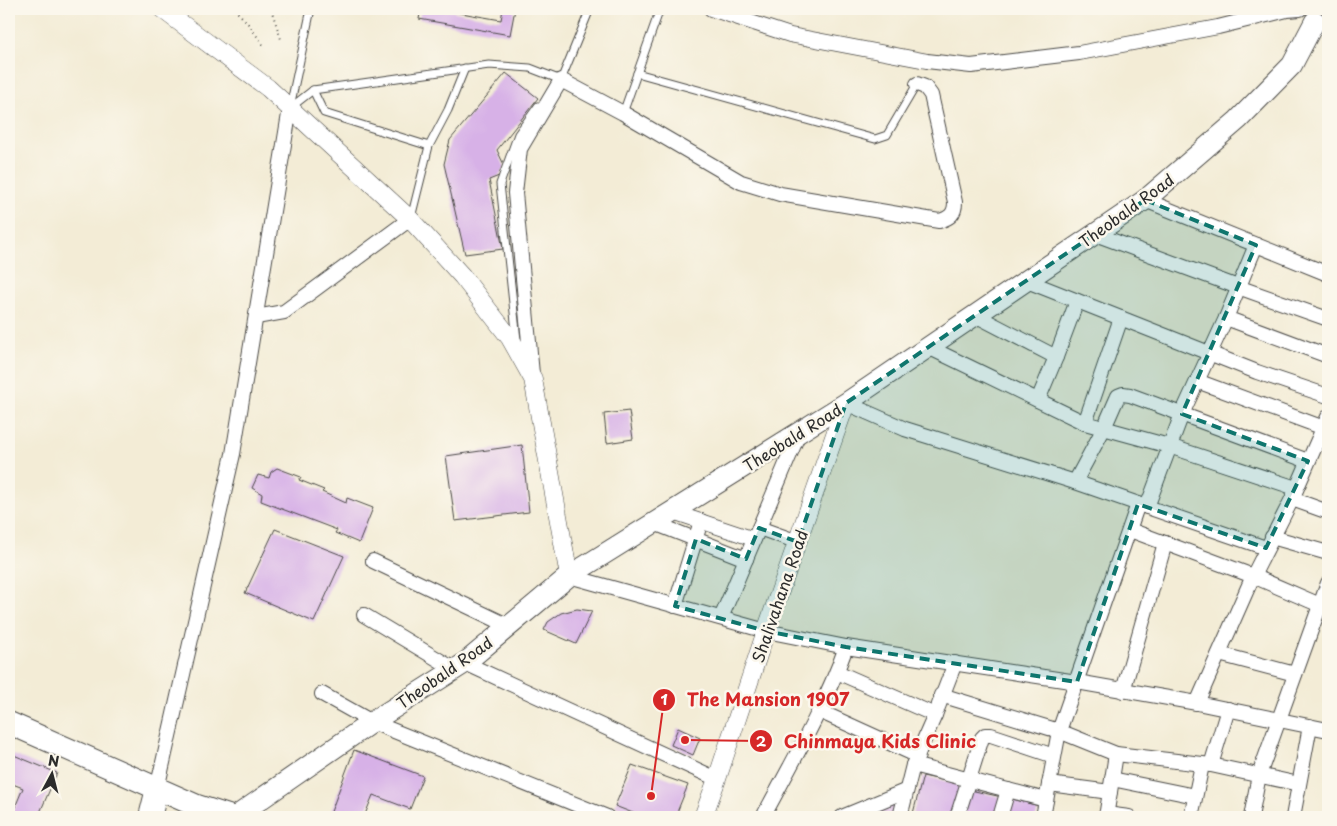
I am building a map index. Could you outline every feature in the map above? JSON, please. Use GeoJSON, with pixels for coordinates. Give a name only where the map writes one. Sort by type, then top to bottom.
{"type":"FeatureCollection","features":[{"type":"Feature","properties":{"kind":"main road","name":"Theobald Road"},"geometry":{"type":"LineString","coordinates":[[9,723],[157,789],[191,811],[233,817],[372,722],[460,666],[569,576],[846,403],[1145,200],[1238,120],[1292,66],[1307,56],[1315,18]]}},
{"type":"Feature","properties":{"kind":"main road"},"geometry":{"type":"LineString","coordinates":[[150,817],[157,789]]}},
{"type":"Feature","properties":{"kind":"street"},"geometry":{"type":"LineString","coordinates":[[162,9],[268,88],[410,220],[462,276],[510,338],[532,379]]}},
{"type":"Feature","properties":{"kind":"street"},"geometry":{"type":"LineString","coordinates":[[711,9],[790,35],[927,61],[971,66],[1079,54],[1218,27],[1287,10],[1315,18]]}},
{"type":"Feature","properties":{"kind":"street"},"geometry":{"type":"LineString","coordinates":[[917,84],[925,87],[931,95],[955,202],[955,210],[948,218],[939,221],[780,194],[742,182],[623,113],[561,80],[520,149],[515,193],[532,379],[569,576],[766,631],[846,647],[1077,682],[1197,703],[1328,730]]}},
{"type":"Feature","properties":{"kind":"street"},"geometry":{"type":"LineString","coordinates":[[157,789],[233,454],[290,108]]}},
{"type":"Feature","properties":{"kind":"street"},"geometry":{"type":"LineString","coordinates":[[1145,200],[1328,274]]}},
{"type":"Feature","properties":{"kind":"street"},"geometry":{"type":"LineString","coordinates":[[256,316],[284,312],[410,220]]}},
{"type":"Feature","properties":{"kind":"street"},"geometry":{"type":"LineString","coordinates":[[1095,234],[1328,319]]}},
{"type":"Feature","properties":{"kind":"street"},"geometry":{"type":"LineString","coordinates":[[1042,817],[1059,731],[1130,530],[1211,353],[1256,245]]}},
{"type":"Feature","properties":{"kind":"street"},"geometry":{"type":"LineString","coordinates":[[1026,281],[1257,372],[1328,396]]}},
{"type":"Feature","properties":{"kind":"street"},"geometry":{"type":"LineString","coordinates":[[1038,400],[1077,301]]}},
{"type":"Feature","properties":{"kind":"street"},"geometry":{"type":"LineString","coordinates":[[975,315],[1056,357]]}},
{"type":"Feature","properties":{"kind":"street"},"geometry":{"type":"LineString","coordinates":[[1085,422],[1121,318]]}},
{"type":"Feature","properties":{"kind":"street"},"geometry":{"type":"LineString","coordinates":[[1226,318],[1328,356]]}},
{"type":"Feature","properties":{"kind":"street"},"geometry":{"type":"LineString","coordinates":[[928,347],[1085,422],[1169,446],[1294,493],[1328,512]]}},
{"type":"Feature","properties":{"kind":"street"},"geometry":{"type":"LineString","coordinates":[[1197,381],[1326,422],[1253,576],[1197,703]]}},
{"type":"Feature","properties":{"kind":"street"},"geometry":{"type":"LineString","coordinates":[[1075,482],[1104,428],[1118,396],[1123,394],[1130,394],[1308,461]]}},
{"type":"Feature","properties":{"kind":"street"},"geometry":{"type":"LineString","coordinates":[[846,403],[905,429],[1143,505],[1269,542],[1328,553]]}},
{"type":"Feature","properties":{"kind":"street","name":"Shalivahana Road"},"geometry":{"type":"LineString","coordinates":[[703,817],[846,403]]}},
{"type":"Feature","properties":{"kind":"street"},"geometry":{"type":"LineString","coordinates":[[721,618],[799,432]]}},
{"type":"Feature","properties":{"kind":"street"},"geometry":{"type":"LineString","coordinates":[[673,512],[700,521],[798,542]]}},
{"type":"Feature","properties":{"kind":"street"},"geometry":{"type":"LineString","coordinates":[[675,606],[700,521]]}},
{"type":"Feature","properties":{"kind":"street"},"geometry":{"type":"LineString","coordinates":[[654,523],[746,559]]}},
{"type":"Feature","properties":{"kind":"street"},"geometry":{"type":"LineString","coordinates":[[1130,530],[1253,576],[1320,605]]}},
{"type":"Feature","properties":{"kind":"street"},"geometry":{"type":"LineString","coordinates":[[1123,691],[1165,543]]}},
{"type":"Feature","properties":{"kind":"street"},"geometry":{"type":"LineString","coordinates":[[373,561],[509,626]]}},
{"type":"Feature","properties":{"kind":"street"},"geometry":{"type":"LineString","coordinates":[[1251,817],[1259,775],[1328,583]]}},
{"type":"Feature","properties":{"kind":"street"},"geometry":{"type":"LineString","coordinates":[[364,615],[460,666],[717,779]]}},
{"type":"Feature","properties":{"kind":"street"},"geometry":{"type":"LineString","coordinates":[[763,817],[819,710],[837,672],[846,647]]}},
{"type":"Feature","properties":{"kind":"street"},"geometry":{"type":"LineString","coordinates":[[1219,654],[1295,674]]}},
{"type":"Feature","properties":{"kind":"street"},"geometry":{"type":"LineString","coordinates":[[900,817],[905,791],[915,761],[935,715],[954,663]]}},
{"type":"Feature","properties":{"kind":"street"},"geometry":{"type":"LineString","coordinates":[[837,672],[935,715]]}},
{"type":"Feature","properties":{"kind":"street"},"geometry":{"type":"LineString","coordinates":[[322,694],[372,722],[607,817]]}},
{"type":"Feature","properties":{"kind":"street"},"geometry":{"type":"LineString","coordinates":[[942,695],[1059,731],[1116,754],[1207,765],[1300,784]]}},
{"type":"Feature","properties":{"kind":"street"},"geometry":{"type":"LineString","coordinates":[[1190,817],[1195,796],[1228,709]]}},
{"type":"Feature","properties":{"kind":"street"},"geometry":{"type":"LineString","coordinates":[[819,710],[915,761],[969,780],[1046,800]]}},
{"type":"Feature","properties":{"kind":"street"},"geometry":{"type":"LineString","coordinates":[[1293,817],[1310,726]]}},
{"type":"Feature","properties":{"kind":"street"},"geometry":{"type":"LineString","coordinates":[[957,817],[982,738],[985,735],[991,735],[1054,756]]}},
{"type":"Feature","properties":{"kind":"street"},"geometry":{"type":"LineString","coordinates":[[1116,754],[1106,816],[1129,817]]}},
{"type":"Feature","properties":{"kind":"street"},"geometry":{"type":"LineString","coordinates":[[1049,784],[1111,786],[1195,796]]}},
{"type":"Feature","properties":{"kind":"street"},"geometry":{"type":"LineString","coordinates":[[1000,817],[1008,790]]}},
{"type":"Feature","properties":{"kind":"street"},"geometry":{"type":"LineString","coordinates":[[850,816],[905,791]]}},
{"type":"Feature","properties":{"kind":"lane"},"geometry":{"type":"LineString","coordinates":[[290,108],[311,9]]}},
{"type":"Feature","properties":{"kind":"lane"},"geometry":{"type":"LineString","coordinates":[[290,108],[313,90],[489,65],[530,68],[561,80],[590,9]]}},
{"type":"Feature","properties":{"kind":"lane"},"geometry":{"type":"LineString","coordinates":[[623,113],[660,9]]}},
{"type":"Feature","properties":{"kind":"lane"},"geometry":{"type":"LineString","coordinates":[[410,220],[429,146],[448,110],[465,68]]}},
{"type":"Feature","properties":{"kind":"lane"},"geometry":{"type":"LineString","coordinates":[[637,73],[875,139],[887,135],[917,84]]}},
{"type":"Feature","properties":{"kind":"lane"},"geometry":{"type":"LineString","coordinates":[[313,90],[324,113],[429,146]]}},
{"type":"Feature","properties":{"kind":"lane"},"geometry":{"type":"LineString","coordinates":[[518,353],[500,184],[518,134],[538,106]]}},
{"type":"Feature","properties":{"kind":"path"},"geometry":{"type":"LineString","coordinates":[[234,9],[246,21],[264,46]]}},
{"type":"Feature","properties":{"kind":"path"},"geometry":{"type":"LineString","coordinates":[[271,9],[282,42]]}},
{"type":"Feature","properties":{"kind":"highlighted area"},"geometry":{"type":"Polygon","coordinates":[[[1145,200],[1256,245],[1182,414],[1308,461],[1266,548],[1138,504],[1077,682],[846,647],[766,631],[675,606],[696,539],[746,559],[759,528],[798,542],[846,403],[1145,200]]]}},
{"type":"Feature","properties":{"kind":"building"},"geometry":{"type":"Polygon","coordinates":[[[421,9],[438,9],[501,20],[503,9],[515,9],[510,35],[419,19],[421,9]]]}},
{"type":"Feature","properties":{"kind":"building"},"geometry":{"type":"Polygon","coordinates":[[[506,73],[538,98],[497,150],[505,167],[499,176],[489,180],[503,249],[465,254],[444,164],[450,140],[506,73]]]}},
{"type":"Feature","properties":{"kind":"building"},"geometry":{"type":"Polygon","coordinates":[[[629,411],[633,439],[607,443],[604,414],[629,411]]]}},
{"type":"Feature","properties":{"kind":"building"},"geometry":{"type":"Polygon","coordinates":[[[522,445],[529,512],[455,521],[446,456],[522,445]]]}},
{"type":"Feature","properties":{"kind":"building"},"geometry":{"type":"Polygon","coordinates":[[[277,468],[301,477],[299,480],[324,490],[322,492],[346,503],[347,498],[373,508],[359,543],[335,533],[337,530],[261,501],[262,494],[252,488],[258,475],[269,478],[271,472],[277,468]]]}},
{"type":"Feature","properties":{"kind":"building"},"geometry":{"type":"Polygon","coordinates":[[[275,529],[344,556],[314,622],[245,593],[275,529]]]}},
{"type":"Feature","properties":{"kind":"building"},"geometry":{"type":"Polygon","coordinates":[[[577,609],[592,611],[576,644],[544,630],[548,622],[561,613],[577,609]]]}},
{"type":"Feature","properties":{"kind":"building"},"geometry":{"type":"Polygon","coordinates":[[[678,728],[700,738],[693,755],[671,745],[678,728]]]}},
{"type":"Feature","properties":{"kind":"building"},"geometry":{"type":"Polygon","coordinates":[[[354,750],[423,776],[410,809],[373,795],[364,817],[329,817],[354,750]]]}},
{"type":"Feature","properties":{"kind":"building"},"geometry":{"type":"Polygon","coordinates":[[[9,753],[57,773],[38,817],[11,817],[23,788],[10,783],[9,787],[9,753]]]}},
{"type":"Feature","properties":{"kind":"building"},"geometry":{"type":"Polygon","coordinates":[[[632,765],[688,785],[675,817],[643,817],[615,806],[632,765]]]}},
{"type":"Feature","properties":{"kind":"building"},"geometry":{"type":"Polygon","coordinates":[[[923,776],[964,785],[954,817],[912,817],[923,776]]]}},
{"type":"Feature","properties":{"kind":"building"},"geometry":{"type":"Polygon","coordinates":[[[970,790],[1002,797],[994,817],[962,817],[970,790]]]}},
{"type":"Feature","properties":{"kind":"building"},"geometry":{"type":"Polygon","coordinates":[[[901,798],[896,817],[861,817],[862,815],[901,798]]]}},
{"type":"Feature","properties":{"kind":"building"},"geometry":{"type":"Polygon","coordinates":[[[1012,799],[1039,806],[1036,817],[1007,817],[1012,799]]]}},
{"type":"Feature","properties":{"kind":"place","name":"Chinmaya Kids Clinic"},"geometry":{"type":"Point","coordinates":[685,740]}},
{"type":"Feature","properties":{"kind":"place","name":"The Mansion 1907"},"geometry":{"type":"Point","coordinates":[651,796]}}]}
